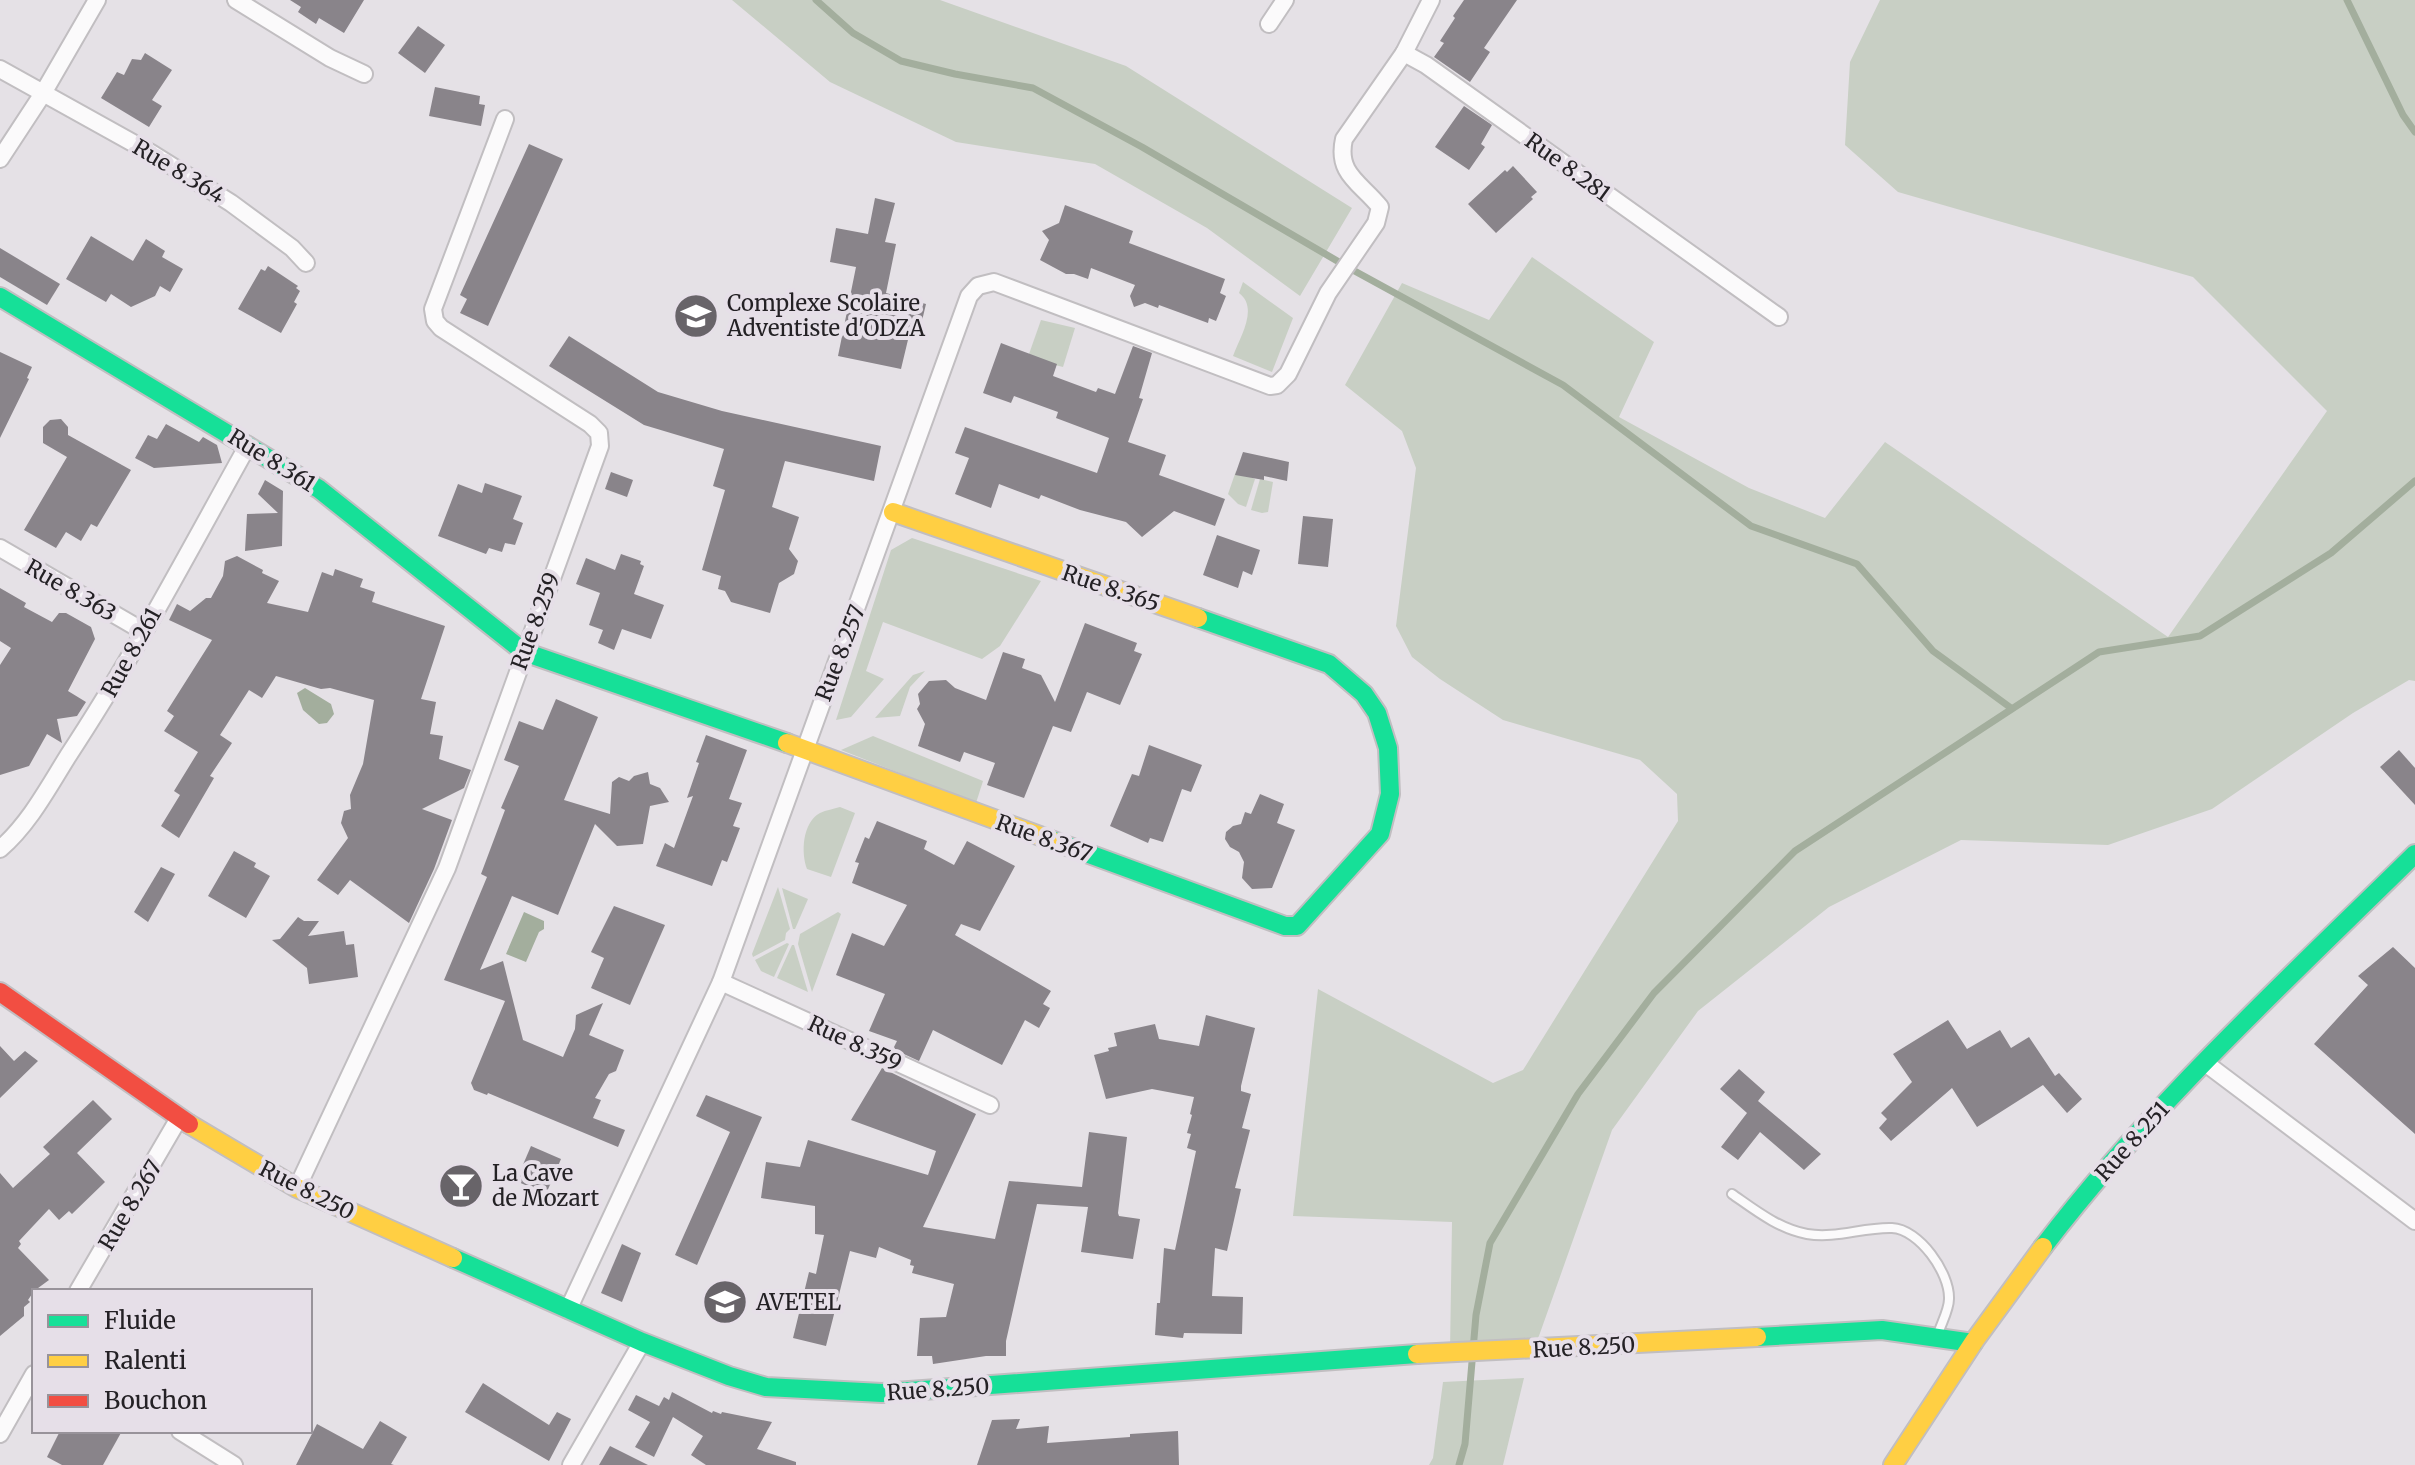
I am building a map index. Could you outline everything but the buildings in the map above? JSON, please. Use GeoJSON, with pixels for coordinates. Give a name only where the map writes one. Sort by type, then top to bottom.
{"type":"FeatureCollection","features":[{"type":"Feature","properties":{"kind":"main road","name":"Rue 8.361"},"geometry":{"type":"LineString","coordinates":[[0,297],[319,489],[524,652],[803,749]]}},
{"type":"Feature","properties":{"kind":"main road","name":"Rue 8.365"},"geometry":{"type":"LineString","coordinates":[[893,512],[1329,664],[1364,694],[1377,713],[1388,748],[1390,794],[1380,834],[1297,926],[1285,926]]}},
{"type":"Feature","properties":{"kind":"main road","name":"Rue 8.367"},"geometry":{"type":"LineString","coordinates":[[803,749],[1285,926]]}},
{"type":"Feature","properties":{"kind":"main road","name":"Rue 8.251"},"geometry":{"type":"LineString","coordinates":[[1893,1465],[1973,1343],[2062,1224],[2128,1143],[2204,1062],[2415,854]]}},
{"type":"Feature","properties":{"kind":"main road","name":"Rue 8.250"},"geometry":{"type":"LineString","coordinates":[[0,992],[179,1118],[297,1188],[642,1342],[766,1387],[816,1392],[882,1393],[1450,1352],[1882,1330],[1973,1343]]}},
{"type":"Feature","properties":{"kind":"street"},"geometry":{"type":"LineString","coordinates":[[0,159],[42,95],[97,0]]}},
{"type":"Feature","properties":{"kind":"street"},"geometry":{"type":"LineString","coordinates":[[236,0],[330,58],[364,74]]}},
{"type":"Feature","properties":{"kind":"street"},"geometry":{"type":"LineString","coordinates":[[1269,24],[1285,0]]}},
{"type":"Feature","properties":{"kind":"street"},"geometry":{"type":"LineString","coordinates":[[1404,53],[1431,0]]}},
{"type":"Feature","properties":{"kind":"street","name":"Rue 8.281"},"geometry":{"type":"LineString","coordinates":[[1404,53],[1426,65],[1779,317]]}},
{"type":"Feature","properties":{"kind":"street","name":"Rue 8.257"},"geometry":{"type":"LineString","coordinates":[[568,1310],[721,982],[969,296],[978,286],[994,282],[1270,386],[1277,385],[1288,374],[1328,293],[1376,223],[1380,207],[1348,173],[1341,156],[1344,139],[1404,53]]}},
{"type":"Feature","properties":{"kind":"street","name":"Rue 8.364"},"geometry":{"type":"LineString","coordinates":[[0,69],[151,153],[231,203],[292,248],[306,263]]}},
{"type":"Feature","properties":{"kind":"street","name":"Rue 8.259"},"geometry":{"type":"LineString","coordinates":[[297,1188],[447,868],[600,446],[599,433],[590,424],[441,328],[435,321],[433,309],[505,119]]}},
{"type":"Feature","properties":{"kind":"street","name":"Rue 8.261"},"geometry":{"type":"LineString","coordinates":[[0,849],[12,839],[29,816],[96,714],[248,445]]}},
{"type":"Feature","properties":{"kind":"street","name":"Rue 8.363"},"geometry":{"type":"LineString","coordinates":[[0,548],[143,631]]}},
{"type":"Feature","properties":{"kind":"street","name":"Rue 8.359"},"geometry":{"type":"LineString","coordinates":[[721,982],[990,1105]]}},
{"type":"Feature","properties":{"kind":"street"},"geometry":{"type":"LineString","coordinates":[[2204,1062],[2415,1221]]}},
{"type":"Feature","properties":{"kind":"street","name":"Rue 8.267"},"geometry":{"type":"LineString","coordinates":[[79,1289],[179,1118]]}},
{"type":"Feature","properties":{"kind":"street"},"geometry":{"type":"LineString","coordinates":[[571,1465],[642,1342]]}},
{"type":"Feature","properties":{"kind":"street"},"geometry":{"type":"LineString","coordinates":[[0,1432],[32,1377]]}},
{"type":"Feature","properties":{"kind":"street"},"geometry":{"type":"LineString","coordinates":[[183,1433],[234,1465]]}},
{"type":"Feature","properties":{"kind":"lane"},"geometry":{"type":"LineString","coordinates":[[1732,1194],[1759,1213],[1802,1233],[1825,1237],[1863,1228],[1897,1228],[1913,1237],[1939,1262],[1949,1299],[1937,1336]]}},
{"type":"Feature","properties":{"kind":"shaded area"},"geometry":{"type":"Polygon","coordinates":[[[732,0],[940,0],[1126,66],[1352,208],[1300,296],[1207,228],[1095,164],[956,142],[830,82],[732,0]]]}},
{"type":"Feature","properties":{"kind":"shaded area"},"geometry":{"type":"Polygon","coordinates":[[[1880,0],[2415,0],[2415,681],[2409,680],[2353,713],[2212,809],[2108,845],[1961,840],[1829,907],[1698,1011],[1612,1130],[1534,1350],[1450,1352],[1452,1222],[1293,1216],[1318,989],[1493,1083],[1523,1070],[1678,821],[1677,794],[1640,760],[1503,720],[1412,657],[1396,626],[1416,468],[1402,431],[1345,385],[1402,283],[1489,320],[1532,257],[1654,342],[1619,417],[1749,488],[1825,518],[1885,442],[2168,637],[2327,411],[2193,277],[1898,192],[1845,145],[1850,62],[1880,0]]]}},
{"type":"Feature","properties":{"kind":"shaded area"},"geometry":{"type":"Polygon","coordinates":[[[1243,282],[1293,318],[1272,372],[1233,356],[1248,315],[1245,299],[1239,293],[1243,282]]]}},
{"type":"Feature","properties":{"kind":"shaded area"},"geometry":{"type":"Polygon","coordinates":[[[1041,320],[1075,328],[1063,367],[1039,361],[1029,354],[1041,320]]]}},
{"type":"Feature","properties":{"kind":"shaded area"},"geometry":{"type":"Polygon","coordinates":[[[1236,471],[1255,479],[1246,507],[1228,494],[1236,471]]]}},
{"type":"Feature","properties":{"kind":"shaded area"},"geometry":{"type":"Polygon","coordinates":[[[1260,479],[1273,482],[1268,512],[1262,513],[1251,510],[1260,479]]]}},
{"type":"Feature","properties":{"kind":"shaded area"},"geometry":{"type":"Polygon","coordinates":[[[912,538],[1041,581],[1000,646],[982,659],[883,622],[866,671],[884,679],[851,717],[836,720],[891,550],[912,538]]]}},
{"type":"Feature","properties":{"kind":"shaded area"},"geometry":{"type":"Polygon","coordinates":[[[925,671],[910,687],[900,716],[875,718],[913,675],[925,671]]]}},
{"type":"Feature","properties":{"kind":"shaded area"},"geometry":{"type":"Polygon","coordinates":[[[305,688],[331,704],[334,714],[327,723],[319,724],[303,710],[297,693],[305,688]]]}},
{"type":"Feature","properties":{"kind":"shaded area"},"geometry":{"type":"Polygon","coordinates":[[[873,736],[983,781],[976,803],[841,750],[873,736]]]}},
{"type":"Feature","properties":{"kind":"shaded area"},"geometry":{"type":"Polygon","coordinates":[[[840,807],[855,813],[831,877],[807,869],[804,839],[814,818],[822,812],[840,807]]]}},
{"type":"Feature","properties":{"kind":"shaded area"},"geometry":{"type":"Polygon","coordinates":[[[778,887],[790,929],[785,940],[753,957],[752,954],[778,887]]]}},
{"type":"Feature","properties":{"kind":"shaded area"},"geometry":{"type":"Polygon","coordinates":[[[782,888],[808,899],[795,929],[793,929],[782,888]]]}},
{"type":"Feature","properties":{"kind":"shaded area"},"geometry":{"type":"Polygon","coordinates":[[[524,912],[544,921],[544,929],[539,932],[526,962],[506,954],[524,912]]]}},
{"type":"Feature","properties":{"kind":"shaded area"},"geometry":{"type":"Polygon","coordinates":[[[838,912],[841,914],[812,992],[798,944],[800,934],[838,912]]]}},
{"type":"Feature","properties":{"kind":"shaded area"},"geometry":{"type":"Polygon","coordinates":[[[787,943],[774,977],[761,971],[755,960],[787,943]]]}},
{"type":"Feature","properties":{"kind":"shaded area"},"geometry":{"type":"Polygon","coordinates":[[[794,945],[808,992],[777,978],[794,945]]]}},
{"type":"Feature","properties":{"kind":"shaded area"},"geometry":{"type":"Polygon","coordinates":[[[1524,1378],[1503,1465],[1429,1465],[1433,1458],[1443,1382],[1524,1378]]]}},
{"type":"Feature","properties":{"kind":"waterway"},"geometry":{"type":"LineString","coordinates":[[816,0],[853,33],[901,61],[1033,88],[1142,147],[1351,269],[1563,385],[1751,526],[1857,564],[1933,651],[2011,708]]}},
{"type":"Feature","properties":{"kind":"waterway"},"geometry":{"type":"LineString","coordinates":[[2347,0],[2403,115],[2415,132]]}},
{"type":"Feature","properties":{"kind":"waterway"},"geometry":{"type":"LineString","coordinates":[[1459,1465],[1465,1444],[1476,1315],[1490,1243],[1578,1094],[1654,993],[1795,851],[2099,652],[2200,636],[2331,553],[2415,481]]}},
{"type":"Feature","properties":{"kind":"traffic: fast"},"geometry":{"type":"LineString","coordinates":[[0,297],[319,489],[524,652],[787,743]]}},
{"type":"Feature","properties":{"kind":"traffic: fast"},"geometry":{"type":"LineString","coordinates":[[1051,840],[1285,926],[1297,926],[1380,834],[1390,794],[1388,748],[1377,713],[1364,694],[1329,664],[1198,618]]}},
{"type":"Feature","properties":{"kind":"traffic: fast"},"geometry":{"type":"LineString","coordinates":[[2043,1247],[2085,1194],[2175,1093],[2415,854]]}},
{"type":"Feature","properties":{"kind":"traffic: fast"},"geometry":{"type":"LineString","coordinates":[[453,1258],[642,1342],[766,1387],[882,1393],[1417,1354]]}},
{"type":"Feature","properties":{"kind":"traffic: fast"},"geometry":{"type":"LineString","coordinates":[[1757,1337],[1882,1330],[1973,1343]]}},
{"type":"Feature","properties":{"kind":"traffic: slow"},"geometry":{"type":"LineString","coordinates":[[893,512],[1198,618]]}},
{"type":"Feature","properties":{"kind":"traffic: slow"},"geometry":{"type":"LineString","coordinates":[[787,743],[1051,840]]}},
{"type":"Feature","properties":{"kind":"traffic: slow"},"geometry":{"type":"LineString","coordinates":[[189,1124],[297,1188],[453,1258]]}},
{"type":"Feature","properties":{"kind":"traffic: slow"},"geometry":{"type":"LineString","coordinates":[[1893,1465],[1975,1340],[2043,1247]]}},
{"type":"Feature","properties":{"kind":"traffic: slow"},"geometry":{"type":"LineString","coordinates":[[1417,1354],[1757,1337]]}},
{"type":"Feature","properties":{"kind":"traffic: jam"},"geometry":{"type":"LineString","coordinates":[[0,992],[189,1124]]}},
{"type":"Feature","properties":{"kind":"place","name":"Complexe Scolaire Adventiste d'ODZA"},"geometry":{"type":"Point","coordinates":[696,316]}},
{"type":"Feature","properties":{"kind":"place","name":"La Cave de Mozart"},"geometry":{"type":"Point","coordinates":[461,1186]}},
{"type":"Feature","properties":{"kind":"place","name":"AVETEL"},"geometry":{"type":"Point","coordinates":[725,1302]}}]}
